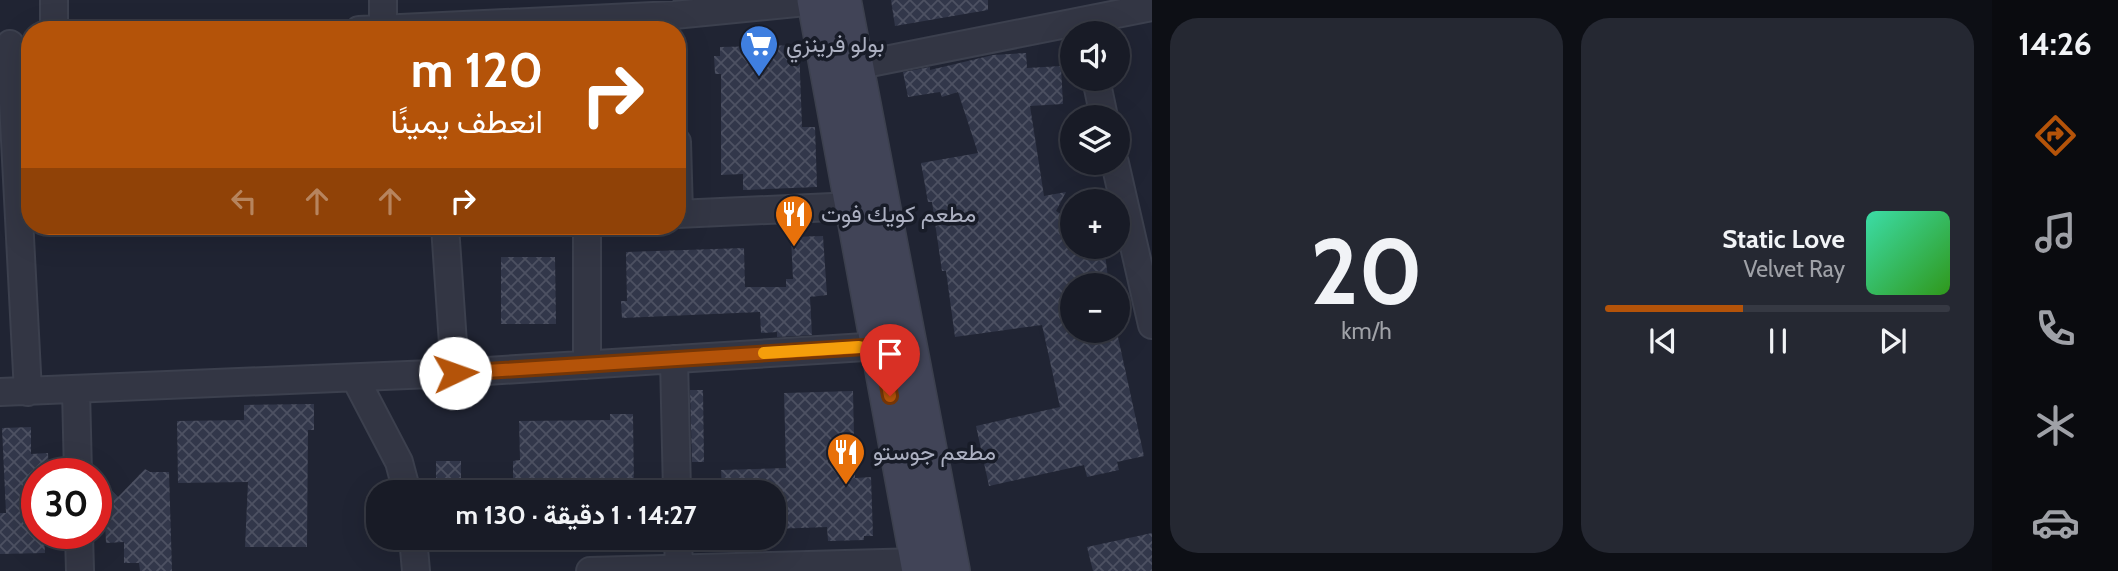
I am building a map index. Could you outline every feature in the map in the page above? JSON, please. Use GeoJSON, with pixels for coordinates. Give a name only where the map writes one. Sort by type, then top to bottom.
{"type":"FeatureCollection","features":[{"type":"Feature","properties":{"kind":"street"},"geometry":{"type":"LineString","coordinates":[[54,0],[54,21]]}},
{"type":"Feature","properties":{"kind":"street"},"geometry":{"type":"LineString","coordinates":[[383,0],[383,21]]}},
{"type":"Feature","properties":{"kind":"street"},"geometry":{"type":"LineString","coordinates":[[681,21],[825,0]]}},
{"type":"Feature","properties":{"kind":"street"},"geometry":{"type":"LineString","coordinates":[[825,0],[855,66],[931,568]]}},
{"type":"Feature","properties":{"kind":"street"},"geometry":{"type":"LineString","coordinates":[[825,0],[854,206],[881,346],[931,568]]}},
{"type":"Feature","properties":{"kind":"street"},"geometry":{"type":"LineString","coordinates":[[1104,21],[1152,7]]}},
{"type":"Feature","properties":{"kind":"street"},"geometry":{"type":"LineString","coordinates":[[855,66],[1060,31]]}},
{"type":"Feature","properties":{"kind":"street"},"geometry":{"type":"LineString","coordinates":[[13,43],[9,191],[27,391]]}},
{"type":"Feature","properties":{"kind":"street"},"geometry":{"type":"LineString","coordinates":[[1118,175],[1152,325]]}},
{"type":"Feature","properties":{"kind":"street"},"geometry":{"type":"LineString","coordinates":[[686,214],[854,206]]}},
{"type":"Feature","properties":{"kind":"street"},"geometry":{"type":"LineString","coordinates":[[446,235],[455,373]]}},
{"type":"Feature","properties":{"kind":"street"},"geometry":{"type":"LineString","coordinates":[[587,235],[587,365]]}},
{"type":"Feature","properties":{"kind":"street"},"geometry":{"type":"LineString","coordinates":[[0,392],[455,373],[881,346]]}},
{"type":"Feature","properties":{"kind":"street"},"geometry":{"type":"LineString","coordinates":[[674,359],[677,480]]}},
{"type":"Feature","properties":{"kind":"street"},"geometry":{"type":"LineString","coordinates":[[355,378],[399,461],[404,480]]}},
{"type":"Feature","properties":{"kind":"street"},"geometry":{"type":"LineString","coordinates":[[76,390],[78,458]]}},
{"type":"Feature","properties":{"kind":"street"},"geometry":{"type":"LineString","coordinates":[[79,549],[80,571]]}},
{"type":"Feature","properties":{"kind":"street"},"geometry":{"type":"LineString","coordinates":[[414,550],[416,571]]}},
{"type":"Feature","properties":{"kind":"street"},"geometry":{"type":"LineString","coordinates":[[678,550],[679,569]]}},
{"type":"Feature","properties":{"kind":"street"},"geometry":{"type":"LineString","coordinates":[[590,571],[931,568]]}},
{"type":"Feature","properties":{"kind":"building"},"geometry":{"type":"Polygon","coordinates":[[[891,0],[988,0],[988,10],[895,26],[891,0]]]}},
{"type":"Feature","properties":{"kind":"building"},"geometry":{"type":"Polygon","coordinates":[[[799,45],[802,127],[815,127],[817,187],[743,190],[743,174],[721,175],[721,74],[715,74],[714,56],[720,56],[720,47],[799,45]]]}},
{"type":"Feature","properties":{"kind":"building"},"geometry":{"type":"Polygon","coordinates":[[[1026,53],[1027,68],[1060,66],[1063,104],[1030,106],[1044,196],[1060,193],[1060,203],[1056,211],[1060,214],[1060,259],[1106,259],[1107,273],[1060,273],[1060,343],[1119,343],[1144,456],[1117,462],[1119,470],[1087,477],[1084,465],[989,486],[976,426],[1060,407],[1042,325],[955,337],[946,271],[942,271],[932,202],[928,202],[921,163],[978,153],[958,92],[942,97],[940,92],[908,97],[903,72],[930,67],[930,70],[993,55],[1026,53]]]}},
{"type":"Feature","properties":{"kind":"building"},"geometry":{"type":"Polygon","coordinates":[[[823,236],[827,295],[810,297],[812,335],[777,337],[777,332],[761,333],[760,312],[622,318],[621,301],[627,301],[626,252],[744,248],[745,287],[786,287],[786,279],[793,279],[791,237],[823,236]]]}},
{"type":"Feature","properties":{"kind":"building"},"geometry":{"type":"Polygon","coordinates":[[[501,257],[555,257],[556,324],[501,324],[501,257]]]}},
{"type":"Feature","properties":{"kind":"building"},"geometry":{"type":"Polygon","coordinates":[[[690,390],[703,390],[704,462],[692,462],[690,390]]]}},
{"type":"Feature","properties":{"kind":"building"},"geometry":{"type":"Polygon","coordinates":[[[853,391],[855,478],[871,477],[873,536],[864,536],[864,540],[828,541],[827,527],[786,529],[786,480],[721,480],[721,470],[786,468],[784,393],[853,391]]]}},
{"type":"Feature","properties":{"kind":"building"},"geometry":{"type":"Polygon","coordinates":[[[314,404],[314,430],[308,430],[307,547],[245,547],[248,482],[178,483],[177,421],[244,420],[244,405],[314,404]]]}},
{"type":"Feature","properties":{"kind":"building"},"geometry":{"type":"Polygon","coordinates":[[[610,414],[633,414],[634,480],[513,480],[513,461],[520,460],[519,421],[610,420],[610,414]]]}},
{"type":"Feature","properties":{"kind":"building"},"geometry":{"type":"Polygon","coordinates":[[[31,427],[31,454],[48,453],[48,458],[21,458],[21,549],[45,549],[45,553],[0,554],[0,513],[6,513],[2,428],[31,427]]]}},
{"type":"Feature","properties":{"kind":"building"},"geometry":{"type":"Polygon","coordinates":[[[436,461],[461,461],[461,478],[436,478],[436,461]]]}},
{"type":"Feature","properties":{"kind":"building"},"geometry":{"type":"Polygon","coordinates":[[[145,469],[150,472],[169,472],[172,571],[140,571],[139,563],[124,563],[124,542],[112,543],[112,491],[118,497],[145,469]]]}},
{"type":"Feature","properties":{"kind":"building"},"geometry":{"type":"Polygon","coordinates":[[[1152,533],[1152,571],[1093,571],[1087,547],[1152,533]]]}},
{"type":"Feature","properties":{"kind":"slow traffic"},"geometry":{"type":"LineString","coordinates":[[764,353],[859,347]]}},
{"type":"Feature","properties":{"kind":"place","name":"بولو فرينزي"},"geometry":{"type":"Point","coordinates":[759,78]}},
{"type":"Feature","properties":{"kind":"place","name":"مطعم كويك فوت"},"geometry":{"type":"Point","coordinates":[794,248]}},
{"type":"Feature","properties":{"kind":"place","name":"مطعم جوستو"},"geometry":{"type":"Point","coordinates":[846,486]}},
{"type":"Feature","properties":{"kind":"route"},"geometry":{"type":"LineString","coordinates":[[455,373],[881,346],[890,396]]}}]}
